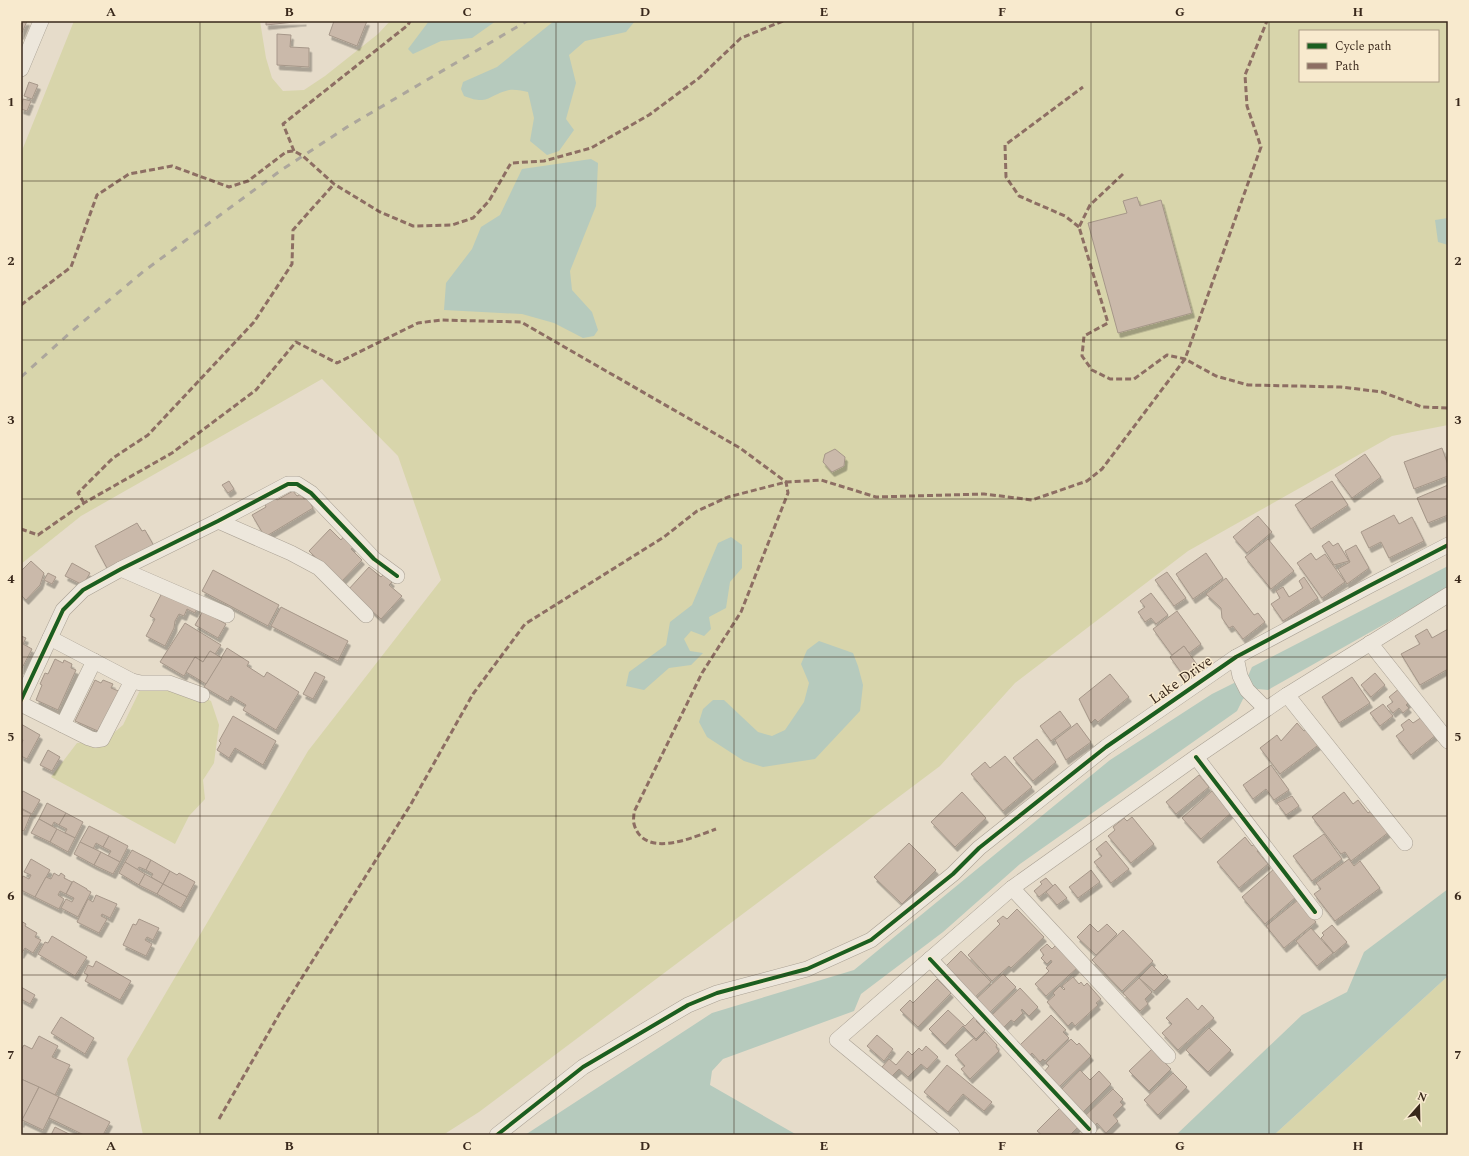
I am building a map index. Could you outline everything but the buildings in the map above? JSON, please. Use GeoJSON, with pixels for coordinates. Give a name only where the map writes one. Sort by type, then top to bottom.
{"type":"FeatureCollection","features":[{"type":"Feature","properties":{"kind":"street"},"geometry":{"type":"LineString","coordinates":[[21,69],[41,21]]}},
{"type":"Feature","properties":{"kind":"street"},"geometry":{"type":"LineString","coordinates":[[21,700],[63,610],[83,590],[121,569],[218,521],[288,484],[297,484],[311,493],[374,559],[397,576]]}},
{"type":"Feature","properties":{"kind":"street"},"geometry":{"type":"LineString","coordinates":[[218,521],[291,553],[320,568],[366,615]]}},
{"type":"Feature","properties":{"kind":"street","name":"Lake Drive"},"geometry":{"type":"LineString","coordinates":[[498,1135],[583,1067],[688,1005],[717,993],[807,969],[871,940],[953,874],[979,848],[1106,747],[1236,657],[1369,586],[1448,546]]}},
{"type":"Feature","properties":{"kind":"street"},"geometry":{"type":"LineString","coordinates":[[121,569],[227,615]]}},
{"type":"Feature","properties":{"kind":"street"},"geometry":{"type":"LineString","coordinates":[[952,1135],[838,1040],[1012,888],[1266,709],[1448,595]]}},
{"type":"Feature","properties":{"kind":"street"},"geometry":{"type":"LineString","coordinates":[[50,638],[132,681],[141,683],[169,683],[202,695]]}},
{"type":"Feature","properties":{"kind":"street"},"geometry":{"type":"LineString","coordinates":[[1370,643],[1448,741]]}},
{"type":"Feature","properties":{"kind":"street"},"geometry":{"type":"LineString","coordinates":[[1236,657],[1240,676],[1247,690],[1266,709]]}},
{"type":"Feature","properties":{"kind":"street"},"geometry":{"type":"LineString","coordinates":[[63,725],[94,661]]}},
{"type":"Feature","properties":{"kind":"street"},"geometry":{"type":"LineString","coordinates":[[21,704],[89,738],[95,740],[102,739],[132,681]]}},
{"type":"Feature","properties":{"kind":"street"},"geometry":{"type":"LineString","coordinates":[[1287,695],[1405,843]]}},
{"type":"Feature","properties":{"kind":"street"},"geometry":{"type":"LineString","coordinates":[[1196,757],[1315,912]]}},
{"type":"Feature","properties":{"kind":"street"},"geometry":{"type":"LineString","coordinates":[[1012,888],[1168,1056]]}},
{"type":"Feature","properties":{"kind":"street"},"geometry":{"type":"LineString","coordinates":[[930,959],[1089,1129]]}},
{"type":"Feature","properties":{"kind":"shaded area"},"geometry":{"type":"Polygon","coordinates":[[[74,21],[260,21],[266,58],[272,78],[283,91],[304,90],[325,76],[378,34],[390,21],[1448,21],[1448,425],[1392,436],[1188,551],[1015,683],[940,766],[479,1112],[443,1135],[143,1135],[127,1059],[308,751],[441,580],[398,456],[322,379],[81,516],[21,564],[21,153],[74,21]]]}},
{"type":"Feature","properties":{"kind":"shaded area"},"geometry":{"type":"Polygon","coordinates":[[[429,21],[496,21],[472,38],[441,41],[413,54],[408,49],[429,21]]]}},
{"type":"Feature","properties":{"kind":"shaded area"},"geometry":{"type":"Polygon","coordinates":[[[554,21],[635,21],[626,32],[585,41],[569,55],[576,83],[566,119],[574,130],[559,151],[547,155],[530,141],[534,118],[528,92],[509,90],[488,99],[479,100],[464,96],[461,89],[463,82],[497,67],[554,21]]]}},
{"type":"Feature","properties":{"kind":"shaded area"},"geometry":{"type":"Polygon","coordinates":[[[591,159],[598,163],[596,206],[570,271],[572,290],[592,312],[598,330],[594,336],[583,338],[554,323],[522,314],[444,310],[446,283],[472,249],[481,227],[500,215],[522,169],[591,159]]]}},
{"type":"Feature","properties":{"kind":"shaded area"},"geometry":{"type":"Polygon","coordinates":[[[1448,218],[1448,245],[1438,242],[1435,220],[1448,218]]]}},
{"type":"Feature","properties":{"kind":"shaded area"},"geometry":{"type":"Polygon","coordinates":[[[731,537],[742,545],[742,568],[730,582],[726,608],[709,617],[711,629],[704,636],[691,631],[684,639],[690,651],[703,653],[691,665],[669,668],[644,690],[626,686],[629,672],[666,645],[670,622],[692,605],[718,543],[731,537]]]}},
{"type":"Feature","properties":{"kind":"shaded area"},"geometry":{"type":"Polygon","coordinates":[[[1448,566],[1448,593],[1413,608],[1268,690],[1258,689],[1243,699],[1237,711],[1020,864],[943,932],[861,994],[854,1011],[723,1059],[712,1071],[710,1085],[797,1135],[525,1135],[712,1013],[854,970],[1110,760],[1212,694],[1248,676],[1252,667],[1448,566]]]}},
{"type":"Feature","properties":{"kind":"shaded area"},"geometry":{"type":"Polygon","coordinates":[[[819,641],[853,653],[863,685],[860,711],[815,759],[763,767],[744,761],[707,737],[699,722],[703,709],[713,700],[724,700],[758,732],[772,736],[785,730],[804,702],[809,683],[801,664],[807,650],[819,641]]]}},
{"type":"Feature","properties":{"kind":"shaded area"},"geometry":{"type":"Polygon","coordinates":[[[143,684],[174,685],[211,701],[219,725],[214,763],[203,780],[205,799],[189,816],[175,844],[51,777],[77,743],[104,741],[123,725],[143,684]]]}},
{"type":"Feature","properties":{"kind":"shaded area"},"geometry":{"type":"Polygon","coordinates":[[[1448,889],[1448,976],[1274,1135],[1176,1135],[1302,1015],[1347,992],[1364,952],[1448,889]]]}},
{"type":"Feature","properties":{"kind":"shaded area"},"geometry":{"type":"Polygon","coordinates":[[[1448,976],[1448,1135],[1274,1135],[1448,976]]]}},
{"type":"Feature","properties":{"kind":"railway"},"geometry":{"type":"LineString","coordinates":[[21,377],[72,331],[144,271],[280,171],[347,127],[527,21]]}},
{"type":"Feature","properties":{"kind":"marked path"},"geometry":{"type":"LineString","coordinates":[[294,151],[283,124],[408,25],[410,21]]}},
{"type":"Feature","properties":{"kind":"marked path"},"geometry":{"type":"LineString","coordinates":[[21,305],[71,267],[97,195],[129,174],[172,166],[229,187],[248,181],[286,152],[294,151],[303,156],[334,184],[380,212],[413,226],[452,225],[473,218],[489,201],[511,163],[544,161],[591,148],[649,115],[699,78],[741,38],[783,21]]}},
{"type":"Feature","properties":{"kind":"marked path"},"geometry":{"type":"LineString","coordinates":[[219,1119],[281,1011],[411,804],[473,694],[525,624],[664,537],[697,511],[728,497],[786,482],[821,480],[876,497],[984,494],[1032,500],[1087,481],[1102,469],[1185,359],[1261,147],[1247,106],[1245,75],[1267,21]]}},
{"type":"Feature","properties":{"kind":"marked path"},"geometry":{"type":"LineString","coordinates":[[1079,227],[1065,216],[1019,196],[1006,177],[1005,145],[1083,87]]}},
{"type":"Feature","properties":{"kind":"marked path"},"geometry":{"type":"LineString","coordinates":[[1123,174],[1090,205],[1079,227],[1108,323],[1084,336],[1082,356],[1092,370],[1110,379],[1134,379],[1167,355],[1185,359],[1216,376],[1248,385],[1341,387],[1382,392],[1422,407],[1448,408]]}},
{"type":"Feature","properties":{"kind":"marked path"},"geometry":{"type":"LineString","coordinates":[[84,503],[78,493],[113,458],[148,435],[254,322],[292,264],[293,230],[334,184]]}},
{"type":"Feature","properties":{"kind":"marked path"},"geometry":{"type":"LineString","coordinates":[[21,529],[38,535],[84,503],[172,453],[256,390],[296,342],[337,363],[418,323],[441,320],[521,322],[740,448],[786,482],[788,493],[741,612],[702,673],[634,812],[634,824],[639,835],[648,841],[659,844],[695,837],[716,829]]}},
{"type":"Feature","properties":{"kind":"cycle path"},"geometry":{"type":"LineString","coordinates":[[21,700],[63,610],[83,590],[121,569],[218,521],[288,484],[297,484],[311,493],[374,559],[397,576]]}},
{"type":"Feature","properties":{"kind":"cycle path"},"geometry":{"type":"LineString","coordinates":[[497,1135],[583,1067],[688,1005],[717,993],[807,969],[871,940],[953,874],[979,848],[1106,747],[1236,657],[1448,545]]}},
{"type":"Feature","properties":{"kind":"cycle path"},"geometry":{"type":"LineString","coordinates":[[1196,757],[1315,912]]}},
{"type":"Feature","properties":{"kind":"cycle path"},"geometry":{"type":"LineString","coordinates":[[930,959],[1089,1129]]}}]}
